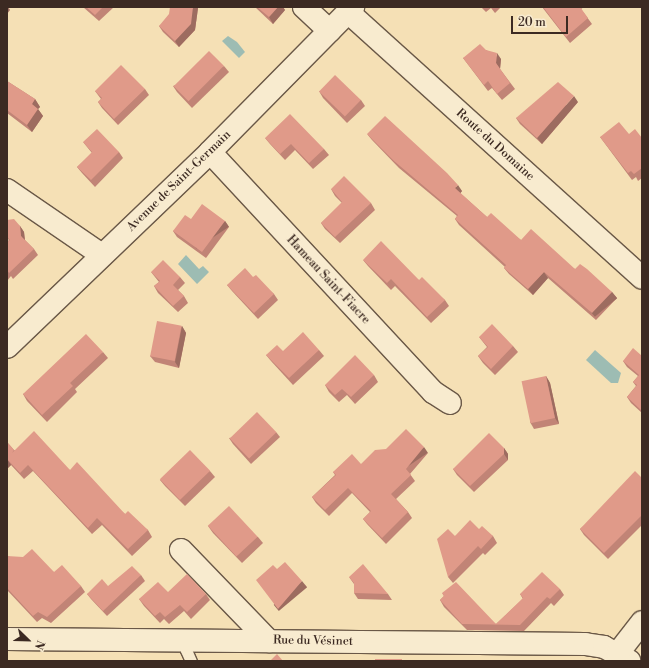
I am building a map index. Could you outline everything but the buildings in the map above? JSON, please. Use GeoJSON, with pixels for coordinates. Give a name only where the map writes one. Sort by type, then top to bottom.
{"type":"FeatureCollection","features":[{"type":"Feature","properties":{"kind":"street"},"geometry":{"type":"LineString","coordinates":[[304,7],[330,31]]}},
{"type":"Feature","properties":{"kind":"street","name":"Avenue de Saint-Germain"},"geometry":{"type":"LineString","coordinates":[[7,347],[210,152],[351,10]]}},
{"type":"Feature","properties":{"kind":"street","name":"Route du Domaine"},"geometry":{"type":"LineString","coordinates":[[351,10],[642,278]]}},
{"type":"Feature","properties":{"kind":"street","name":"Hameau Saint-Fiacre"},"geometry":{"type":"LineString","coordinates":[[210,152],[433,392],[450,403]]}},
{"type":"Feature","properties":{"kind":"street"},"geometry":{"type":"LineString","coordinates":[[7,190],[102,255]]}},
{"type":"Feature","properties":{"kind":"street"},"geometry":{"type":"LineString","coordinates":[[181,550],[270,641]]}},
{"type":"Feature","properties":{"kind":"street"},"geometry":{"type":"LineString","coordinates":[[621,658],[642,622]]}},
{"type":"Feature","properties":{"kind":"street","name":"Rue du Vésinet"},"geometry":{"type":"LineString","coordinates":[[7,640],[189,651],[270,641],[585,644],[604,647],[621,658]]}},
{"type":"Feature","properties":{"kind":"water"},"geometry":{"type":"Polygon","coordinates":[[[228,36],[237,42],[245,52],[239,58],[222,41],[228,36]]]}},
{"type":"Feature","properties":{"kind":"water"},"geometry":{"type":"Polygon","coordinates":[[[186,255],[199,269],[203,266],[209,272],[197,284],[178,264],[186,255]]]}},
{"type":"Feature","properties":{"kind":"water"},"geometry":{"type":"Polygon","coordinates":[[[595,350],[621,373],[618,383],[611,383],[586,360],[595,350]]]}}]}
